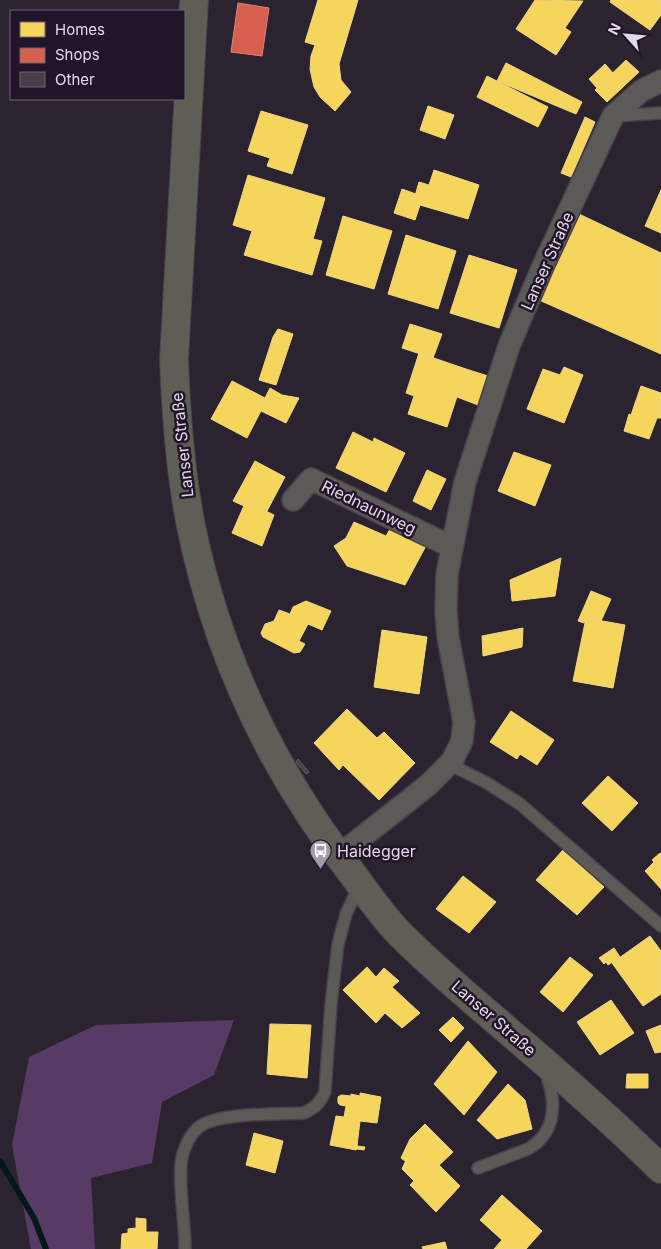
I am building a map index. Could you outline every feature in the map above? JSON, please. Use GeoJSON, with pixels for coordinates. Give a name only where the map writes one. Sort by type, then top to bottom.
{"type":"FeatureCollection","features":[{"type":"Feature","properties":{"kind":"main road","name":"Lanser Straße"},"geometry":{"type":"LineString","coordinates":[[194,0],[174,359],[176,403],[180,453],[191,526],[206,585],[229,659],[251,712],[292,788],[338,856],[395,929],[619,1128],[661,1169]]}},
{"type":"Feature","properties":{"kind":"street","name":"Lanser Straße"},"geometry":{"type":"LineString","coordinates":[[338,856],[427,786],[450,764],[462,741],[464,722],[448,637],[446,610],[452,547],[465,482],[503,362],[543,266],[613,116],[641,91],[661,81]]}},
{"type":"Feature","properties":{"kind":"street","name":"Riednaunweg"},"geometry":{"type":"LineString","coordinates":[[293,500],[311,479],[452,547]]}},
{"type":"Feature","properties":{"kind":"lane"},"geometry":{"type":"LineString","coordinates":[[613,116],[661,113]]}},
{"type":"Feature","properties":{"kind":"lane"},"geometry":{"type":"LineString","coordinates":[[450,764],[487,782],[520,804],[661,926]]}},
{"type":"Feature","properties":{"kind":"lane"},"geometry":{"type":"LineString","coordinates":[[185,1249],[181,1162],[184,1150],[191,1136],[200,1126],[222,1118],[304,1113],[313,1109],[321,1102],[325,1092],[331,1004],[338,944],[346,914],[360,884]]}},
{"type":"Feature","properties":{"kind":"lane"},"geometry":{"type":"LineString","coordinates":[[478,1168],[528,1149],[546,1134],[552,1115],[552,1097],[548,1080],[554,1070]]}},
{"type":"Feature","properties":{"kind":"shaded area"},"geometry":{"type":"Polygon","coordinates":[[[234,1020],[214,1075],[162,1102],[152,1163],[91,1178],[95,1249],[31,1249],[12,1145],[29,1057],[96,1025],[234,1020]]]}},
{"type":"Feature","properties":{"kind":"building: Homes"},"geometry":{"type":"Polygon","coordinates":[[[318,0],[358,0],[339,64],[341,80],[351,92],[335,111],[320,97],[314,87],[310,69],[311,56],[315,45],[305,42],[318,0]]]}},
{"type":"Feature","properties":{"kind":"building: Homes"},"geometry":{"type":"Polygon","coordinates":[[[535,0],[583,1],[565,28],[571,32],[556,55],[516,29],[535,0]]]}},
{"type":"Feature","properties":{"kind":"building: Homes"},"geometry":{"type":"Polygon","coordinates":[[[611,0],[661,0],[661,15],[650,30],[610,2],[611,0]]]}},
{"type":"Feature","properties":{"kind":"building: Homes"},"geometry":{"type":"Polygon","coordinates":[[[626,60],[639,72],[607,102],[595,90],[626,60]]]}},
{"type":"Feature","properties":{"kind":"building: Homes"},"geometry":{"type":"Polygon","coordinates":[[[506,63],[582,102],[576,114],[497,81],[506,63]]]}},
{"type":"Feature","properties":{"kind":"building: Homes"},"geometry":{"type":"Polygon","coordinates":[[[605,64],[613,73],[597,88],[589,79],[605,64]]]}},
{"type":"Feature","properties":{"kind":"building: Homes"},"geometry":{"type":"Polygon","coordinates":[[[487,76],[548,107],[538,127],[477,97],[487,76]]]}},
{"type":"Feature","properties":{"kind":"building: Homes"},"geometry":{"type":"Polygon","coordinates":[[[428,106],[454,115],[445,139],[420,130],[428,106]]]}},
{"type":"Feature","properties":{"kind":"building: Homes"},"geometry":{"type":"Polygon","coordinates":[[[261,111],[308,125],[292,174],[267,166],[270,158],[248,151],[261,111]]]}},
{"type":"Feature","properties":{"kind":"building: Homes"},"geometry":{"type":"Polygon","coordinates":[[[585,117],[595,122],[571,177],[561,173],[585,117]]]}},
{"type":"Feature","properties":{"kind":"building: Homes"},"geometry":{"type":"Polygon","coordinates":[[[434,170],[479,185],[468,219],[413,203],[419,182],[429,185],[434,170]]]}},
{"type":"Feature","properties":{"kind":"building: Homes"},"geometry":{"type":"Polygon","coordinates":[[[248,175],[325,198],[313,239],[322,241],[312,275],[244,255],[252,231],[233,225],[248,175]]]}},
{"type":"Feature","properties":{"kind":"building: Homes"},"geometry":{"type":"Polygon","coordinates":[[[402,189],[416,194],[413,203],[420,205],[415,220],[394,213],[402,189]]]}},
{"type":"Feature","properties":{"kind":"building: Homes"},"geometry":{"type":"Polygon","coordinates":[[[661,190],[661,233],[645,226],[661,190]]]}},
{"type":"Feature","properties":{"kind":"building: Homes"},"geometry":{"type":"Polygon","coordinates":[[[579,214],[661,253],[661,354],[539,300],[579,214]]]}},
{"type":"Feature","properties":{"kind":"building: Homes"},"geometry":{"type":"Polygon","coordinates":[[[343,216],[392,231],[374,289],[326,275],[343,216]]]}},
{"type":"Feature","properties":{"kind":"building: Homes"},"geometry":{"type":"Polygon","coordinates":[[[406,235],[456,251],[438,309],[388,294],[406,235]]]}},
{"type":"Feature","properties":{"kind":"building: Homes"},"geometry":{"type":"Polygon","coordinates":[[[469,255],[517,270],[499,328],[450,313],[469,255]]]}},
{"type":"Feature","properties":{"kind":"building: Homes"},"geometry":{"type":"Polygon","coordinates":[[[410,324],[442,334],[433,358],[402,348],[410,324]]]}},
{"type":"Feature","properties":{"kind":"building: Homes"},"geometry":{"type":"Polygon","coordinates":[[[278,329],[293,334],[276,385],[259,380],[273,337],[278,329]]]}},
{"type":"Feature","properties":{"kind":"building: Homes"},"geometry":{"type":"Polygon","coordinates":[[[419,353],[466,369],[447,427],[408,414],[414,396],[406,393],[419,353]]]}},
{"type":"Feature","properties":{"kind":"building: Homes"},"geometry":{"type":"Polygon","coordinates":[[[564,367],[583,375],[564,423],[527,409],[543,369],[560,375],[564,367]]]}},
{"type":"Feature","properties":{"kind":"building: Homes"},"geometry":{"type":"Polygon","coordinates":[[[466,369],[488,376],[478,405],[457,397],[466,369]]]}},
{"type":"Feature","properties":{"kind":"building: Homes"},"geometry":{"type":"Polygon","coordinates":[[[232,381],[267,399],[247,438],[211,419],[232,381]]]}},
{"type":"Feature","properties":{"kind":"building: Homes"},"geometry":{"type":"Polygon","coordinates":[[[641,386],[661,393],[661,418],[657,418],[649,439],[624,431],[641,386]]]}},
{"type":"Feature","properties":{"kind":"building: Homes"},"geometry":{"type":"Polygon","coordinates":[[[270,388],[282,395],[299,398],[286,423],[261,411],[270,388]]]}},
{"type":"Feature","properties":{"kind":"building: Homes"},"geometry":{"type":"Polygon","coordinates":[[[353,432],[373,442],[374,438],[405,453],[386,492],[336,468],[353,432]]]}},
{"type":"Feature","properties":{"kind":"building: Homes"},"geometry":{"type":"Polygon","coordinates":[[[514,452],[551,465],[535,506],[498,491],[514,452]]]}},
{"type":"Feature","properties":{"kind":"building: Homes"},"geometry":{"type":"Polygon","coordinates":[[[255,461],[285,477],[267,511],[246,501],[244,506],[233,501],[255,461]]]}},
{"type":"Feature","properties":{"kind":"building: Homes"},"geometry":{"type":"Polygon","coordinates":[[[427,470],[446,479],[431,510],[413,501],[427,470]]]}},
{"type":"Feature","properties":{"kind":"building: Homes"},"geometry":{"type":"Polygon","coordinates":[[[246,501],[274,515],[262,546],[232,533],[246,501]]]}},
{"type":"Feature","properties":{"kind":"building: Homes"},"geometry":{"type":"Polygon","coordinates":[[[354,522],[386,536],[393,524],[428,542],[405,585],[347,566],[334,546],[346,538],[354,522]]]}},
{"type":"Feature","properties":{"kind":"building: Homes"},"geometry":{"type":"Polygon","coordinates":[[[561,558],[555,596],[512,601],[510,580],[561,558]]]}},
{"type":"Feature","properties":{"kind":"building: Homes"},"geometry":{"type":"Polygon","coordinates":[[[591,591],[611,599],[601,621],[586,618],[584,623],[578,621],[591,591]]]}},
{"type":"Feature","properties":{"kind":"building: Homes"},"geometry":{"type":"Polygon","coordinates":[[[306,601],[331,611],[322,630],[308,624],[299,641],[305,644],[300,652],[294,653],[263,637],[261,633],[265,624],[274,621],[279,610],[290,614],[293,607],[306,601]]]}},
{"type":"Feature","properties":{"kind":"building: Homes"},"geometry":{"type":"Polygon","coordinates":[[[586,618],[625,625],[613,688],[573,681],[586,618]]]}},
{"type":"Feature","properties":{"kind":"building: Homes"},"geometry":{"type":"Polygon","coordinates":[[[523,628],[522,647],[483,656],[482,636],[523,628]]]}},
{"type":"Feature","properties":{"kind":"building: Homes"},"geometry":{"type":"Polygon","coordinates":[[[382,630],[427,637],[419,694],[374,687],[382,630]]]}},
{"type":"Feature","properties":{"kind":"building: Homes"},"geometry":{"type":"Polygon","coordinates":[[[347,709],[377,738],[384,732],[415,763],[379,800],[343,765],[339,770],[314,743],[347,709]]]}},
{"type":"Feature","properties":{"kind":"building: Homes"},"geometry":{"type":"Polygon","coordinates":[[[511,711],[554,740],[537,765],[520,754],[517,759],[490,742],[511,711]]]}},
{"type":"Feature","properties":{"kind":"building: Homes"},"geometry":{"type":"Polygon","coordinates":[[[608,776],[638,803],[612,831],[582,803],[608,776]]]}},
{"type":"Feature","properties":{"kind":"building: Homes"},"geometry":{"type":"Polygon","coordinates":[[[563,850],[604,887],[577,915],[536,880],[563,850]]]}},
{"type":"Feature","properties":{"kind":"building: Homes"},"geometry":{"type":"Polygon","coordinates":[[[660,853],[661,889],[645,871],[654,862],[652,860],[660,853]]]}},
{"type":"Feature","properties":{"kind":"building: Homes"},"geometry":{"type":"Polygon","coordinates":[[[463,876],[496,902],[469,933],[436,909],[463,876]]]}},
{"type":"Feature","properties":{"kind":"building: Homes"},"geometry":{"type":"Polygon","coordinates":[[[650,936],[661,951],[661,994],[643,1006],[612,963],[650,936]]]}},
{"type":"Feature","properties":{"kind":"building: Homes"},"geometry":{"type":"Polygon","coordinates":[[[614,948],[620,957],[608,965],[606,962],[604,964],[599,958],[614,948]]]}},
{"type":"Feature","properties":{"kind":"building: Homes"},"geometry":{"type":"Polygon","coordinates":[[[570,957],[593,975],[563,1012],[540,992],[570,957]]]}},
{"type":"Feature","properties":{"kind":"building: Homes"},"geometry":{"type":"Polygon","coordinates":[[[367,967],[376,977],[384,968],[399,981],[392,987],[420,1013],[402,1028],[385,1013],[376,1023],[343,990],[367,967]]]}},
{"type":"Feature","properties":{"kind":"building: Homes"},"geometry":{"type":"Polygon","coordinates":[[[611,1000],[634,1033],[600,1055],[577,1022],[611,1000]]]}},
{"type":"Feature","properties":{"kind":"building: Homes"},"geometry":{"type":"Polygon","coordinates":[[[453,1017],[464,1028],[451,1042],[439,1030],[453,1017]]]}},
{"type":"Feature","properties":{"kind":"building: Homes"},"geometry":{"type":"Polygon","coordinates":[[[270,1024],[311,1025],[307,1078],[267,1074],[270,1024]]]}},
{"type":"Feature","properties":{"kind":"building: Homes"},"geometry":{"type":"Polygon","coordinates":[[[661,1025],[661,1052],[655,1053],[646,1031],[661,1025]]]}},
{"type":"Feature","properties":{"kind":"building: Homes"},"geometry":{"type":"Polygon","coordinates":[[[468,1041],[497,1072],[464,1115],[434,1084],[468,1041]]]}},
{"type":"Feature","properties":{"kind":"building: Homes"},"geometry":{"type":"Polygon","coordinates":[[[627,1074],[648,1074],[648,1088],[626,1088],[627,1074]]]}},
{"type":"Feature","properties":{"kind":"building: Homes"},"geometry":{"type":"Polygon","coordinates":[[[508,1084],[525,1100],[532,1129],[497,1139],[477,1120],[508,1084]]]}},
{"type":"Feature","properties":{"kind":"building: Homes"},"geometry":{"type":"Polygon","coordinates":[[[360,1093],[381,1097],[377,1123],[360,1121],[357,1146],[365,1147],[364,1150],[330,1145],[336,1116],[344,1117],[346,1106],[338,1103],[338,1097],[341,1095],[351,1096],[351,1094],[360,1096],[360,1093]]]}},
{"type":"Feature","properties":{"kind":"building: Homes"},"geometry":{"type":"Polygon","coordinates":[[[425,1124],[453,1152],[434,1170],[415,1151],[405,1161],[401,1158],[410,1139],[425,1124]]]}},
{"type":"Feature","properties":{"kind":"building: Homes"},"geometry":{"type":"Polygon","coordinates":[[[254,1133],[283,1141],[275,1173],[246,1165],[254,1133]]]}},
{"type":"Feature","properties":{"kind":"building: Homes"},"geometry":{"type":"Polygon","coordinates":[[[415,1151],[429,1165],[414,1181],[402,1169],[406,1160],[415,1151]]]}},
{"type":"Feature","properties":{"kind":"building: Homes"},"geometry":{"type":"Polygon","coordinates":[[[429,1165],[434,1170],[439,1165],[460,1186],[436,1212],[410,1185],[429,1165]]]}},
{"type":"Feature","properties":{"kind":"building: Homes"},"geometry":{"type":"Polygon","coordinates":[[[502,1195],[542,1231],[526,1249],[494,1249],[502,1240],[480,1220],[502,1195]]]}},
{"type":"Feature","properties":{"kind":"building: Homes"},"geometry":{"type":"Polygon","coordinates":[[[136,1218],[146,1219],[146,1232],[158,1232],[157,1249],[121,1249],[122,1234],[128,1233],[128,1229],[136,1228],[136,1218]]]}},
{"type":"Feature","properties":{"kind":"building: Homes"},"geometry":{"type":"Polygon","coordinates":[[[445,1242],[447,1249],[423,1249],[422,1247],[445,1242]]]}},
{"type":"Feature","properties":{"kind":"building: Shops"},"geometry":{"type":"Polygon","coordinates":[[[238,3],[269,8],[262,56],[231,52],[238,3]]]}},
{"type":"Feature","properties":{"kind":"building: Other"},"geometry":{"type":"Polygon","coordinates":[[[298,759],[309,772],[306,774],[296,762],[298,759]]]}},
{"type":"Feature","properties":{"kind":"waterway"},"geometry":{"type":"LineString","coordinates":[[0,1161],[34,1218],[46,1249]]}},
{"type":"Feature","properties":{"kind":"place","name":"Haidegger"},"geometry":{"type":"Point","coordinates":[321,870]}}]}
